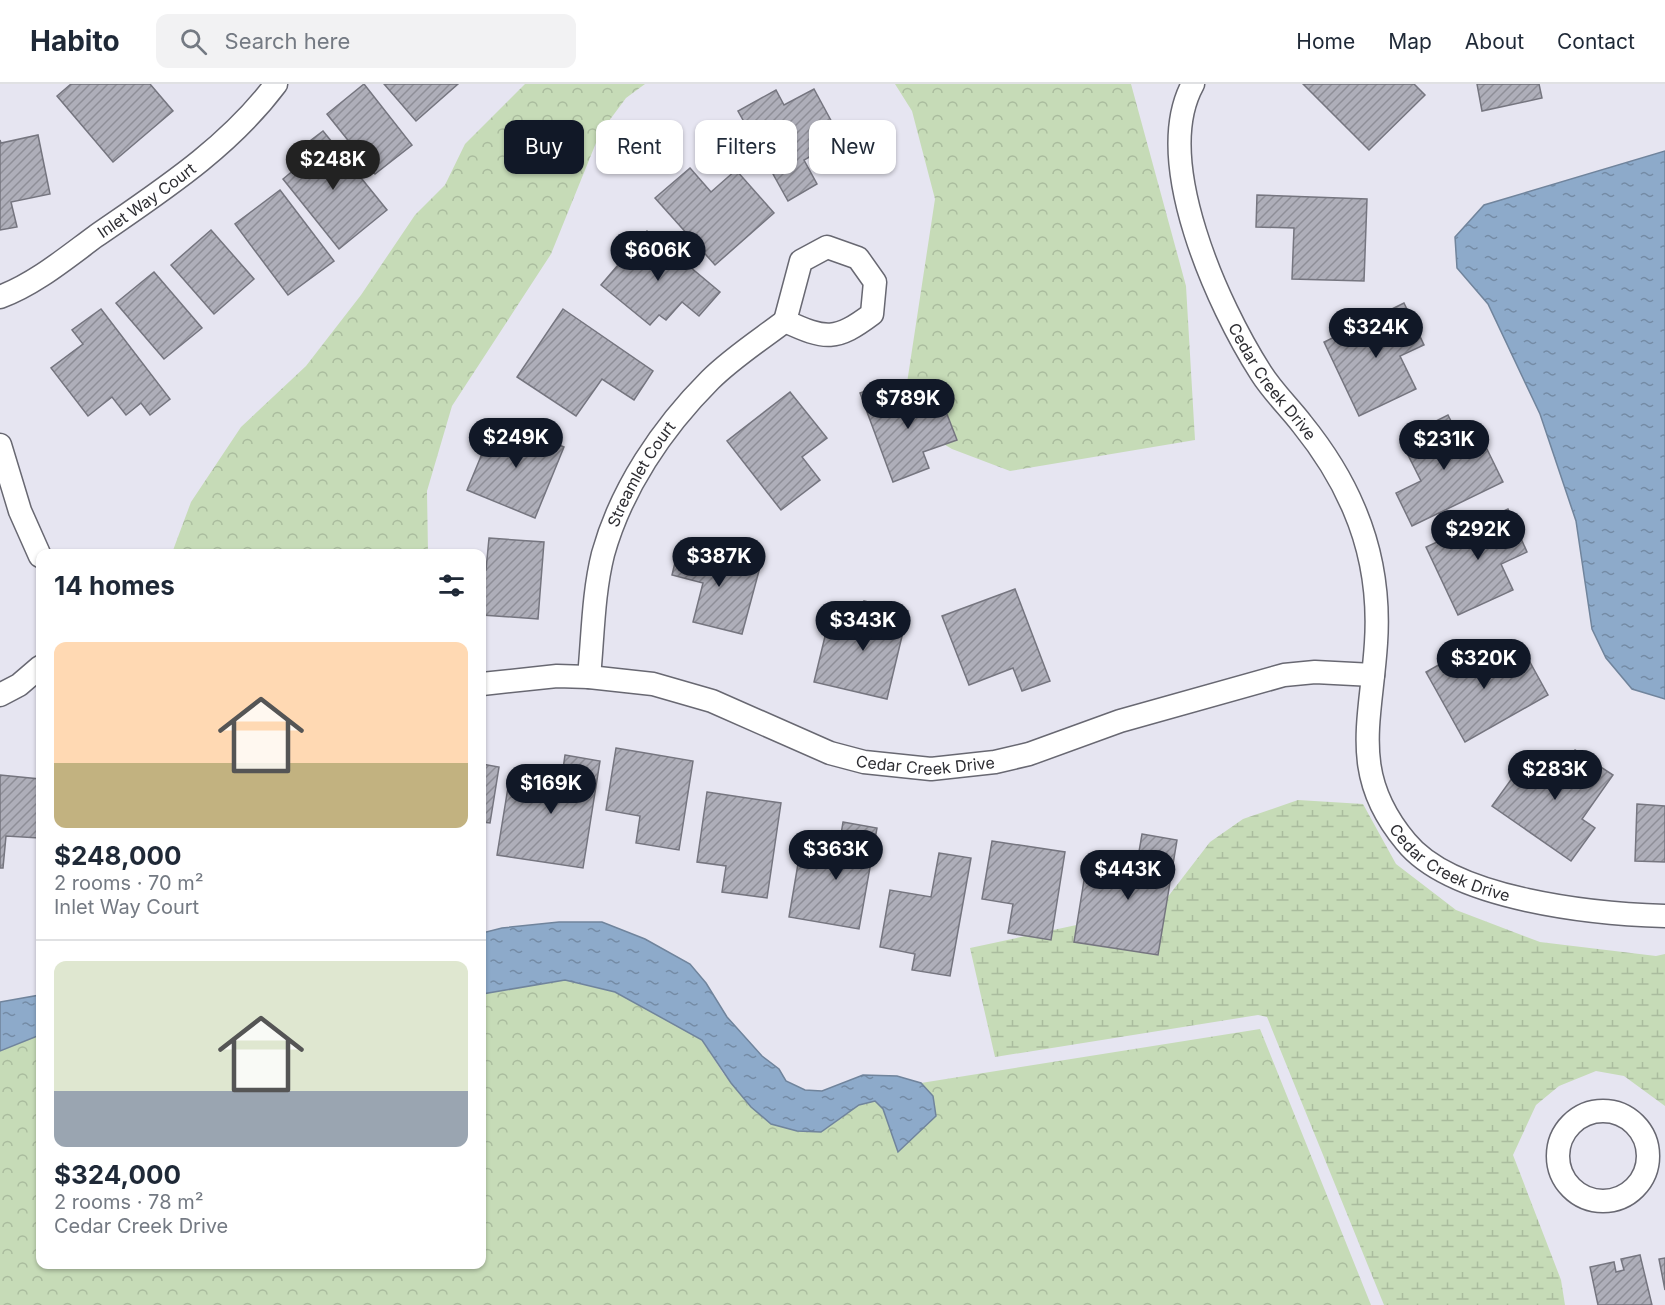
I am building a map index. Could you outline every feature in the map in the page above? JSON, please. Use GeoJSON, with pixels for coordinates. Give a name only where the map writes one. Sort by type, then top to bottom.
{"type":"FeatureCollection","features":[{"type":"Feature","properties":{"kind":"street","name":"Inlet Way Court"},"geometry":{"type":"LineString","coordinates":[[0,297],[34,280],[192,169],[264,100],[276,84]]}},
{"type":"Feature","properties":{"kind":"street","name":"Cedar Creek Drive"},"geometry":{"type":"LineString","coordinates":[[1193,84],[1179,124],[1178,156],[1182,189],[1188,210],[1215,282],[1245,346],[1262,375],[1324,453],[1354,509],[1365,539],[1373,574],[1376,642],[1366,732],[1368,762],[1376,793],[1389,821],[1408,846],[1443,870],[1492,890],[1588,911],[1665,916]]}},
{"type":"Feature","properties":{"kind":"street","name":"Streamlet Court"},"geometry":{"type":"LineString","coordinates":[[589,677],[597,585],[603,554],[628,491],[646,459],[710,380],[785,321]]}},
{"type":"Feature","properties":{"kind":"street"},"geometry":{"type":"LineString","coordinates":[[0,445],[20,511],[37,549]]}},
{"type":"Feature","properties":{"kind":"street"},"geometry":{"type":"LineString","coordinates":[[0,695],[19,685],[36,670]]}},
{"type":"Feature","properties":{"kind":"street","name":"Cedar Creek Drive"},"geometry":{"type":"LineString","coordinates":[[486,684],[557,676],[652,684],[702,698],[830,753],[864,762],[931,769],[995,762],[1029,754],[1120,721],[1284,675],[1315,672],[1373,675]]}},
{"type":"Feature","properties":{"kind":"street"},"geometry":{"type":"LineString","coordinates":[[1599,1111],[1615,1112],[1636,1124],[1645,1137],[1656,1170],[1646,1174],[1637,1188],[1624,1197],[1608,1202],[1593,1201],[1579,1195],[1561,1174],[1558,1158],[1560,1142],[1569,1127],[1581,1117],[1599,1111]]}},
{"type":"Feature","properties":{"kind":"green space"},"geometry":{"type":"Polygon","coordinates":[[[525,84],[645,84],[626,98],[610,120],[596,120],[596,143],[584,173],[584,120],[504,120],[504,174],[583,174],[551,254],[452,406],[427,491],[428,549],[173,549],[191,502],[241,427],[306,366],[361,295],[415,215],[445,185],[465,144],[525,84]]]}},
{"type":"Feature","properties":{"kind":"green space"},"geometry":{"type":"Polygon","coordinates":[[[895,84],[1131,84],[1186,286],[1195,440],[1010,471],[952,449],[915,427],[907,383],[935,199],[912,111],[895,84]]]}},
{"type":"Feature","properties":{"kind":"green space"},"geometry":{"type":"Polygon","coordinates":[[[1298,800],[1363,804],[1396,864],[1456,910],[1540,942],[1656,956],[1665,954],[1665,1106],[1624,1076],[1596,1071],[1559,1086],[1536,1105],[1513,1155],[1561,1280],[1565,1305],[1384,1305],[1267,1017],[1258,1015],[995,1057],[970,948],[1160,907],[1210,842],[1243,819],[1298,800]]]}},
{"type":"Feature","properties":{"kind":"green space"},"geometry":{"type":"Polygon","coordinates":[[[565,980],[615,992],[702,1040],[723,1073],[751,1107],[821,1132],[859,1105],[875,1101],[883,1109],[898,1151],[936,1116],[933,1096],[921,1083],[1260,1029],[1371,1305],[0,1305],[0,1051],[36,1037],[36,1269],[486,1269],[486,993],[565,980]]]}},
{"type":"Feature","properties":{"kind":"water"},"geometry":{"type":"Polygon","coordinates":[[[1665,151],[1665,699],[1632,689],[1606,658],[1592,629],[1576,521],[1540,414],[1488,304],[1457,268],[1455,237],[1484,205],[1665,151]]]}},
{"type":"Feature","properties":{"kind":"water"},"geometry":{"type":"Polygon","coordinates":[[[559,922],[602,922],[645,939],[690,964],[706,983],[727,1017],[762,1056],[779,1069],[786,1081],[805,1090],[822,1091],[863,1075],[897,1076],[921,1083],[933,1096],[936,1116],[898,1152],[883,1109],[875,1101],[859,1105],[821,1132],[797,1131],[771,1124],[751,1107],[731,1083],[702,1040],[615,992],[565,980],[486,993],[486,932],[559,922]]]}},
{"type":"Feature","properties":{"kind":"water"},"geometry":{"type":"Polygon","coordinates":[[[36,996],[36,1037],[0,1051],[0,1002],[36,996]]]}},
{"type":"Feature","properties":{"kind":"building"},"geometry":{"type":"Polygon","coordinates":[[[71,84],[150,84],[173,111],[113,162],[57,96],[71,84]]]}},
{"type":"Feature","properties":{"kind":"building"},"geometry":{"type":"Polygon","coordinates":[[[364,84],[412,145],[375,174],[327,114],[364,84]]]}},
{"type":"Feature","properties":{"kind":"building"},"geometry":{"type":"Polygon","coordinates":[[[384,84],[458,84],[416,121],[384,84]]]}},
{"type":"Feature","properties":{"kind":"building"},"geometry":{"type":"Polygon","coordinates":[[[1303,84],[1414,84],[1425,95],[1369,150],[1303,84]]]}},
{"type":"Feature","properties":{"kind":"building"},"geometry":{"type":"Polygon","coordinates":[[[1477,84],[1539,84],[1542,98],[1482,111],[1477,84]]]}},
{"type":"Feature","properties":{"kind":"building"},"geometry":{"type":"Polygon","coordinates":[[[814,89],[831,120],[809,120],[809,157],[804,160],[809,174],[812,174],[817,184],[788,201],[773,174],[797,174],[797,120],[743,120],[738,111],[776,90],[784,105],[814,89]]]}},
{"type":"Feature","properties":{"kind":"building"},"geometry":{"type":"Polygon","coordinates":[[[323,131],[387,210],[339,249],[283,179],[301,164],[293,154],[323,131]]]}},
{"type":"Feature","properties":{"kind":"building"},"geometry":{"type":"Polygon","coordinates":[[[38,135],[50,194],[11,202],[17,227],[0,230],[0,140],[1,143],[38,135]]]}},
{"type":"Feature","properties":{"kind":"building"},"geometry":{"type":"Polygon","coordinates":[[[690,168],[711,192],[731,174],[740,174],[774,213],[715,265],[655,198],[690,168]]]}},
{"type":"Feature","properties":{"kind":"building"},"geometry":{"type":"Polygon","coordinates":[[[280,190],[334,261],[288,295],[235,224],[280,190]]]}},
{"type":"Feature","properties":{"kind":"building"},"geometry":{"type":"Polygon","coordinates":[[[1257,195],[1367,199],[1364,281],[1292,279],[1294,228],[1256,227],[1257,195]]]}},
{"type":"Feature","properties":{"kind":"building"},"geometry":{"type":"Polygon","coordinates":[[[211,230],[254,279],[214,314],[171,265],[211,230]]]}},
{"type":"Feature","properties":{"kind":"building"},"geometry":{"type":"Polygon","coordinates":[[[647,231],[720,292],[699,316],[682,302],[666,320],[659,315],[650,325],[601,285],[647,231]]]}},
{"type":"Feature","properties":{"kind":"building"},"geometry":{"type":"Polygon","coordinates":[[[154,272],[202,328],[164,359],[116,303],[154,272]]]}},
{"type":"Feature","properties":{"kind":"building"},"geometry":{"type":"Polygon","coordinates":[[[1404,303],[1424,345],[1400,356],[1416,389],[1359,416],[1324,342],[1404,303]]]}},
{"type":"Feature","properties":{"kind":"building"},"geometry":{"type":"Polygon","coordinates":[[[101,309],[170,399],[150,415],[141,403],[126,415],[112,397],[88,416],[51,368],[83,344],[72,330],[101,309]]]}},
{"type":"Feature","properties":{"kind":"building"},"geometry":{"type":"Polygon","coordinates":[[[563,309],[653,371],[634,400],[602,379],[576,416],[517,377],[563,309]]]}},
{"type":"Feature","properties":{"kind":"building"},"geometry":{"type":"Polygon","coordinates":[[[885,384],[893,407],[938,391],[957,440],[923,452],[929,468],[893,482],[860,393],[885,384]]]}},
{"type":"Feature","properties":{"kind":"building"},"geometry":{"type":"Polygon","coordinates":[[[790,392],[827,438],[802,457],[820,480],[781,510],[727,441],[790,392]]]}},
{"type":"Feature","properties":{"kind":"building"},"geometry":{"type":"Polygon","coordinates":[[[1448,415],[1464,447],[1484,443],[1503,482],[1412,526],[1396,493],[1421,481],[1400,439],[1448,415]]]}},
{"type":"Feature","properties":{"kind":"building"},"geometry":{"type":"Polygon","coordinates":[[[496,420],[564,447],[535,518],[467,490],[496,420]]]}},
{"type":"Feature","properties":{"kind":"building"},"geometry":{"type":"Polygon","coordinates":[[[1508,509],[1527,552],[1501,564],[1513,590],[1458,615],[1426,547],[1508,509]]]}},
{"type":"Feature","properties":{"kind":"building"},"geometry":{"type":"Polygon","coordinates":[[[489,538],[544,542],[538,619],[486,615],[489,538]]]}},
{"type":"Feature","properties":{"kind":"building"},"geometry":{"type":"Polygon","coordinates":[[[679,546],[760,567],[742,634],[693,622],[703,583],[672,575],[679,546]]]}},
{"type":"Feature","properties":{"kind":"building"},"geometry":{"type":"Polygon","coordinates":[[[1015,589],[1050,681],[1022,691],[1013,668],[969,685],[942,616],[1015,589]]]}},
{"type":"Feature","properties":{"kind":"building"},"geometry":{"type":"Polygon","coordinates":[[[864,601],[908,611],[887,699],[814,682],[828,624],[857,631],[864,601]]]}},
{"type":"Feature","properties":{"kind":"building"},"geometry":{"type":"Polygon","coordinates":[[[1481,641],[1498,671],[1526,655],[1548,695],[1465,742],[1426,672],[1481,641]]]}},
{"type":"Feature","properties":{"kind":"building"},"geometry":{"type":"Polygon","coordinates":[[[616,748],[693,761],[679,850],[636,843],[640,816],[606,810],[616,748]]]}},
{"type":"Feature","properties":{"kind":"building"},"geometry":{"type":"Polygon","coordinates":[[[1575,750],[1613,775],[1582,819],[1595,828],[1571,861],[1492,806],[1531,752],[1560,772],[1575,750]]]}},
{"type":"Feature","properties":{"kind":"building"},"geometry":{"type":"Polygon","coordinates":[[[565,755],[600,761],[583,868],[497,855],[510,775],[561,783],[565,755]]]}},
{"type":"Feature","properties":{"kind":"building"},"geometry":{"type":"Polygon","coordinates":[[[486,765],[499,767],[490,823],[486,822],[486,765]]]}},
{"type":"Feature","properties":{"kind":"building"},"geometry":{"type":"Polygon","coordinates":[[[0,775],[36,779],[36,838],[6,836],[3,868],[0,868],[0,775]]]}},
{"type":"Feature","properties":{"kind":"building"},"geometry":{"type":"Polygon","coordinates":[[[707,792],[781,803],[767,898],[722,892],[726,866],[697,862],[707,792]]]}},
{"type":"Feature","properties":{"kind":"building"},"geometry":{"type":"Polygon","coordinates":[[[1637,804],[1665,806],[1665,862],[1635,861],[1637,804]]]}},
{"type":"Feature","properties":{"kind":"building"},"geometry":{"type":"Polygon","coordinates":[[[843,822],[877,828],[859,929],[789,917],[799,858],[836,865],[843,822]]]}},
{"type":"Feature","properties":{"kind":"building"},"geometry":{"type":"Polygon","coordinates":[[[1142,834],[1177,840],[1158,955],[1074,942],[1086,868],[1135,875],[1142,834]]]}},
{"type":"Feature","properties":{"kind":"building"},"geometry":{"type":"Polygon","coordinates":[[[992,841],[1065,852],[1051,940],[1008,933],[1013,904],[982,899],[992,841]]]}},
{"type":"Feature","properties":{"kind":"building"},"geometry":{"type":"Polygon","coordinates":[[[939,853],[971,858],[950,976],[912,970],[915,954],[880,947],[890,890],[931,897],[939,853]]]}},
{"type":"Feature","properties":{"kind":"building"},"geometry":{"type":"Polygon","coordinates":[[[1640,1255],[1652,1305],[1598,1305],[1590,1267],[1614,1262],[1616,1272],[1624,1270],[1621,1259],[1640,1255]]]}},
{"type":"Feature","properties":{"kind":"building"},"geometry":{"type":"Polygon","coordinates":[[[1665,1258],[1665,1290],[1659,1259],[1665,1258]]]}}]}
